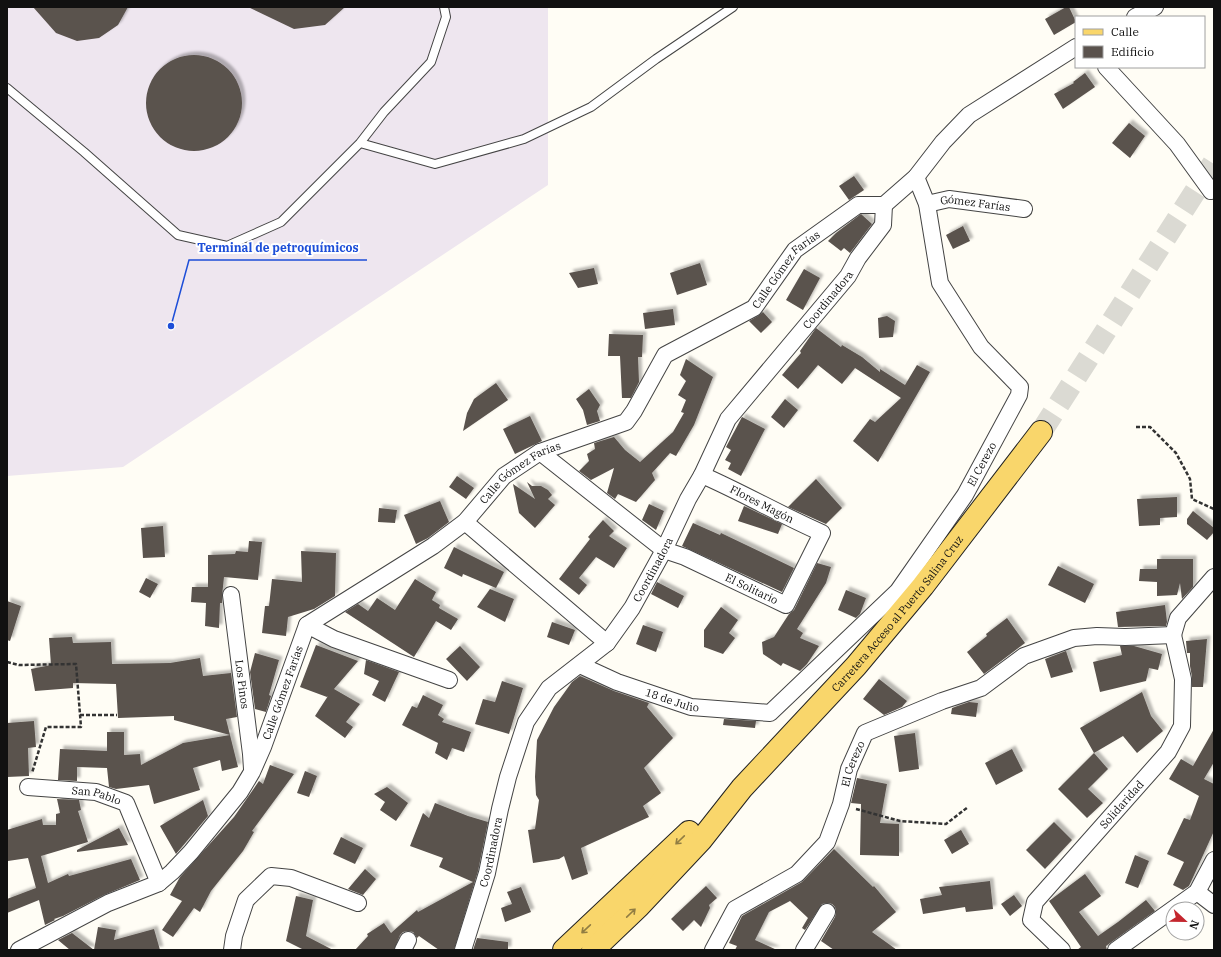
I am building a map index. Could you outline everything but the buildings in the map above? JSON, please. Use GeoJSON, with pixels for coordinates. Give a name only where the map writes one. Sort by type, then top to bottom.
{"type":"FeatureCollection","features":[{"type":"Feature","properties":{"kind":"main road","name":"Carretera Acceso al Puerto Salina Cruz"},"geometry":{"type":"LineString","coordinates":[[593,950],[639,906],[701,840],[742,788],[856,666],[912,599],[1041,432]]}},
{"type":"Feature","properties":{"kind":"main road","name":"Carretera Acceso al Puerto Salina Cruz"},"geometry":{"type":"LineString","coordinates":[[564,950],[693,828],[742,788]]}},
{"type":"Feature","properties":{"kind":"street"},"geometry":{"type":"LineString","coordinates":[[1137,16],[1155,7]]}},
{"type":"Feature","properties":{"kind":"street"},"geometry":{"type":"LineString","coordinates":[[884,205],[916,177],[943,142],[969,115],[1075,49]]}},
{"type":"Feature","properties":{"kind":"street"},"geometry":{"type":"LineString","coordinates":[[1107,68],[1177,144],[1213,192]]}},
{"type":"Feature","properties":{"kind":"street","name":"El Cerezo"},"geometry":{"type":"LineString","coordinates":[[770,713],[898,591],[965,495],[1019,395],[1020,387],[981,348],[940,283],[927,204],[916,177]]}},
{"type":"Feature","properties":{"kind":"street","name":"Gómez Farías"},"geometry":{"type":"LineString","coordinates":[[927,204],[949,199],[1024,209]]}},
{"type":"Feature","properties":{"kind":"street","name":"Calle Gómez Farías"},"geometry":{"type":"LineString","coordinates":[[19,950],[108,903],[159,883],[191,852],[240,792],[252,772],[263,747],[307,625],[433,546],[465,522],[504,476],[540,452],[626,422],[634,411],[665,355],[754,308],[796,250],[858,205],[884,205]]}},
{"type":"Feature","properties":{"kind":"street","name":"Coordinadora"},"geometry":{"type":"LineString","coordinates":[[463,950],[487,873],[508,776],[526,722],[549,688],[607,643],[632,608],[664,550],[688,499],[702,475],[728,419],[848,276],[858,258],[883,226],[884,205]]}},
{"type":"Feature","properties":{"kind":"street"},"geometry":{"type":"LineString","coordinates":[[540,452],[664,550]]}},
{"type":"Feature","properties":{"kind":"street","name":"Flores Magón"},"geometry":{"type":"LineString","coordinates":[[702,475],[738,491],[787,517],[822,533]]}},
{"type":"Feature","properties":{"kind":"street"},"geometry":{"type":"LineString","coordinates":[[465,522],[607,643]]}},
{"type":"Feature","properties":{"kind":"street","name":"El Solitario"},"geometry":{"type":"LineString","coordinates":[[664,550],[685,557],[786,605],[822,533]]}},
{"type":"Feature","properties":{"kind":"street"},"geometry":{"type":"LineString","coordinates":[[1173,635],[1178,618],[1214,577]]}},
{"type":"Feature","properties":{"kind":"street","name":"Los Pinos"},"geometry":{"type":"LineString","coordinates":[[232,595],[252,772]]}},
{"type":"Feature","properties":{"kind":"street"},"geometry":{"type":"LineString","coordinates":[[307,625],[334,639],[449,680]]}},
{"type":"Feature","properties":{"kind":"street","name":"El Cerezo"},"geometry":{"type":"LineString","coordinates":[[713,950],[735,909],[797,874],[827,842],[841,804],[849,769],[865,733],[942,701],[981,688],[1024,656],[1074,638],[1097,636],[1125,637],[1173,635]]}},
{"type":"Feature","properties":{"kind":"street","name":"Solidaridad"},"geometry":{"type":"LineString","coordinates":[[1062,950],[1031,920],[1035,902],[1168,752],[1182,726],[1183,679],[1173,635]]}},
{"type":"Feature","properties":{"kind":"street","name":"18 de Julio"},"geometry":{"type":"LineString","coordinates":[[580,665],[617,682],[691,707],[770,713]]}},
{"type":"Feature","properties":{"kind":"street","name":"San Pablo"},"geometry":{"type":"LineString","coordinates":[[28,787],[96,792],[126,803],[159,883]]}},
{"type":"Feature","properties":{"kind":"street"},"geometry":{"type":"LineString","coordinates":[[1116,950],[1197,892],[1214,860]]}},
{"type":"Feature","properties":{"kind":"street"},"geometry":{"type":"LineString","coordinates":[[232,950],[234,936],[246,900],[271,876],[292,878],[358,902]]}},
{"type":"Feature","properties":{"kind":"street"},"geometry":{"type":"LineString","coordinates":[[1197,892],[1214,905]]}},
{"type":"Feature","properties":{"kind":"street"},"geometry":{"type":"LineString","coordinates":[[804,950],[827,912]]}},
{"type":"Feature","properties":{"kind":"lane"},"geometry":{"type":"LineString","coordinates":[[7,88],[84,152],[178,235],[227,246],[281,222],[360,143],[384,112],[431,62],[446,17],[444,7]]}},
{"type":"Feature","properties":{"kind":"lane"},"geometry":{"type":"LineString","coordinates":[[360,143],[435,164],[524,139],[591,107],[733,7]]}},
{"type":"Feature","properties":{"kind":"path"},"geometry":{"type":"LineString","coordinates":[[1136,427],[1150,427],[1176,453],[1190,479],[1192,499],[1214,509]]}},
{"type":"Feature","properties":{"kind":"path"},"geometry":{"type":"LineString","coordinates":[[7,662],[19,665],[76,664],[81,726],[46,727],[28,787]]}},
{"type":"Feature","properties":{"kind":"path"},"geometry":{"type":"LineString","coordinates":[[80,715],[117,715]]}},
{"type":"Feature","properties":{"kind":"path"},"geometry":{"type":"LineString","coordinates":[[841,804],[900,821],[946,824],[968,807]]}},
{"type":"Feature","properties":{"kind":"shaded area"},"geometry":{"type":"Polygon","coordinates":[[[7,7],[548,7],[548,185],[123,467],[7,476],[7,7]]]}},
{"type":"Feature","properties":{"kind":"tunnel"},"geometry":{"type":"LineString","coordinates":[[1041,432],[1214,162]]}},
{"type":"Feature","properties":{"kind":"place","name":"Terminal de petroquímicos"},"geometry":{"type":"Point","coordinates":[171,326]}}]}
